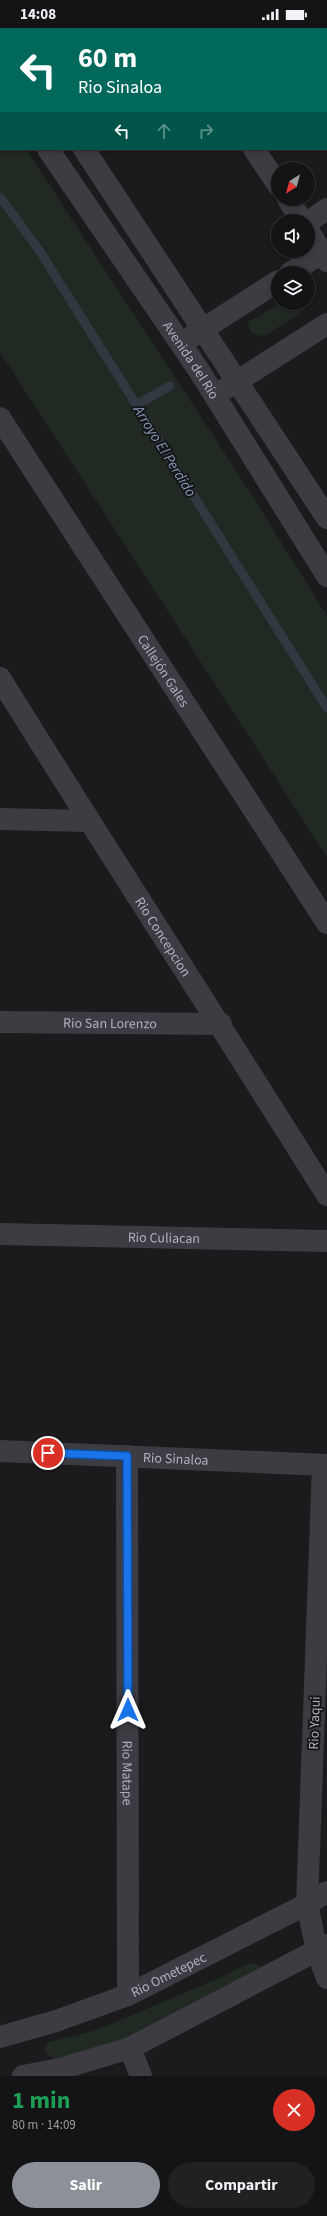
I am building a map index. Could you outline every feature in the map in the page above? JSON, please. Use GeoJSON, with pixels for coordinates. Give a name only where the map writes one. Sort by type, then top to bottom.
{"type":"FeatureCollection","features":[{"type":"Feature","properties":{"kind":"street","name":"Avenida del Río"},"geometry":{"type":"LineString","coordinates":[[49,150],[181,345],[327,576]]}},
{"type":"Feature","properties":{"kind":"street","name":"Avenida del Río"},"geometry":{"type":"LineString","coordinates":[[85,150],[327,518]]}},
{"type":"Feature","properties":{"kind":"street"},"geometry":{"type":"LineString","coordinates":[[255,150],[271,174]]}},
{"type":"Feature","properties":{"kind":"street"},"geometry":{"type":"LineString","coordinates":[[315,217],[327,209]]}},
{"type":"Feature","properties":{"kind":"street"},"geometry":{"type":"LineString","coordinates":[[305,266],[324,257],[315,242]]}},
{"type":"Feature","properties":{"kind":"street"},"geometry":{"type":"LineString","coordinates":[[181,345],[202,329],[271,285]]}},
{"type":"Feature","properties":{"kind":"street"},"geometry":{"type":"LineString","coordinates":[[214,396],[327,324]]}},
{"type":"Feature","properties":{"kind":"street","name":"Callejón Gales"},"geometry":{"type":"LineString","coordinates":[[0,418],[327,923]]}},
{"type":"Feature","properties":{"kind":"street","name":"Rio Concepcion"},"geometry":{"type":"LineString","coordinates":[[0,678],[88,821],[220,1024],[327,1194]]}},
{"type":"Feature","properties":{"kind":"street"},"geometry":{"type":"LineString","coordinates":[[0,819],[88,821]]}},
{"type":"Feature","properties":{"kind":"street","name":"Rio San Lorenzo"},"geometry":{"type":"LineString","coordinates":[[0,1022],[220,1024]]}},
{"type":"Feature","properties":{"kind":"street","name":"Rio Culiacan"},"geometry":{"type":"LineString","coordinates":[[0,1234],[327,1241]]}},
{"type":"Feature","properties":{"kind":"street","name":"Rio Sinaloa"},"geometry":{"type":"LineString","coordinates":[[0,1451],[325,1465]]}},
{"type":"Feature","properties":{"kind":"street","name":"Rio Matape"},"geometry":{"type":"LineString","coordinates":[[127,1456],[128,1995]]}},
{"type":"Feature","properties":{"kind":"street","name":"Rio Yaqui"},"geometry":{"type":"LineString","coordinates":[[325,1465],[307,1904],[322,1948],[327,1978]]}},
{"type":"Feature","properties":{"kind":"street","name":"Rio Ometepec"},"geometry":{"type":"LineString","coordinates":[[0,2036],[56,2021],[128,1995],[307,1904],[327,1892]]}},
{"type":"Feature","properties":{"kind":"street"},"geometry":{"type":"LineString","coordinates":[[23,2076],[60,2069],[130,2048],[322,1948]]}},
{"type":"Feature","properties":{"kind":"street"},"geometry":{"type":"LineString","coordinates":[[130,2048],[141,2076]]}},
{"type":"Feature","properties":{"kind":"shaded area"},"geometry":{"type":"Polygon","coordinates":[[[0,150],[27,150],[252,495],[327,616],[327,857],[0,352],[0,150]]]}},
{"type":"Feature","properties":{"kind":"shaded area"},"geometry":{"type":"Polygon","coordinates":[[[271,308],[271,310],[304,310],[268,334],[260,336],[251,332],[248,322],[271,308]]]}},
{"type":"Feature","properties":{"kind":"shaded area"},"geometry":{"type":"Polygon","coordinates":[[[255,1963],[261,1967],[257,1975],[125,2041],[57,2061],[46,2053],[44,2047],[49,2042],[97,2030],[224,1976],[246,1964],[255,1963]]]}},
{"type":"Feature","properties":{"kind":"waterway","name":"Arroyo El Perdido"},"geometry":{"type":"LineString","coordinates":[[0,197],[39,250],[327,708]]}},
{"type":"Feature","properties":{"kind":"waterway"},"geometry":{"type":"LineString","coordinates":[[136,405],[170,386]]}},
{"type":"Feature","properties":{"kind":"route"},"geometry":{"type":"LineString","coordinates":[[48,1453],[127,1456],[128,1710]]}}]}
